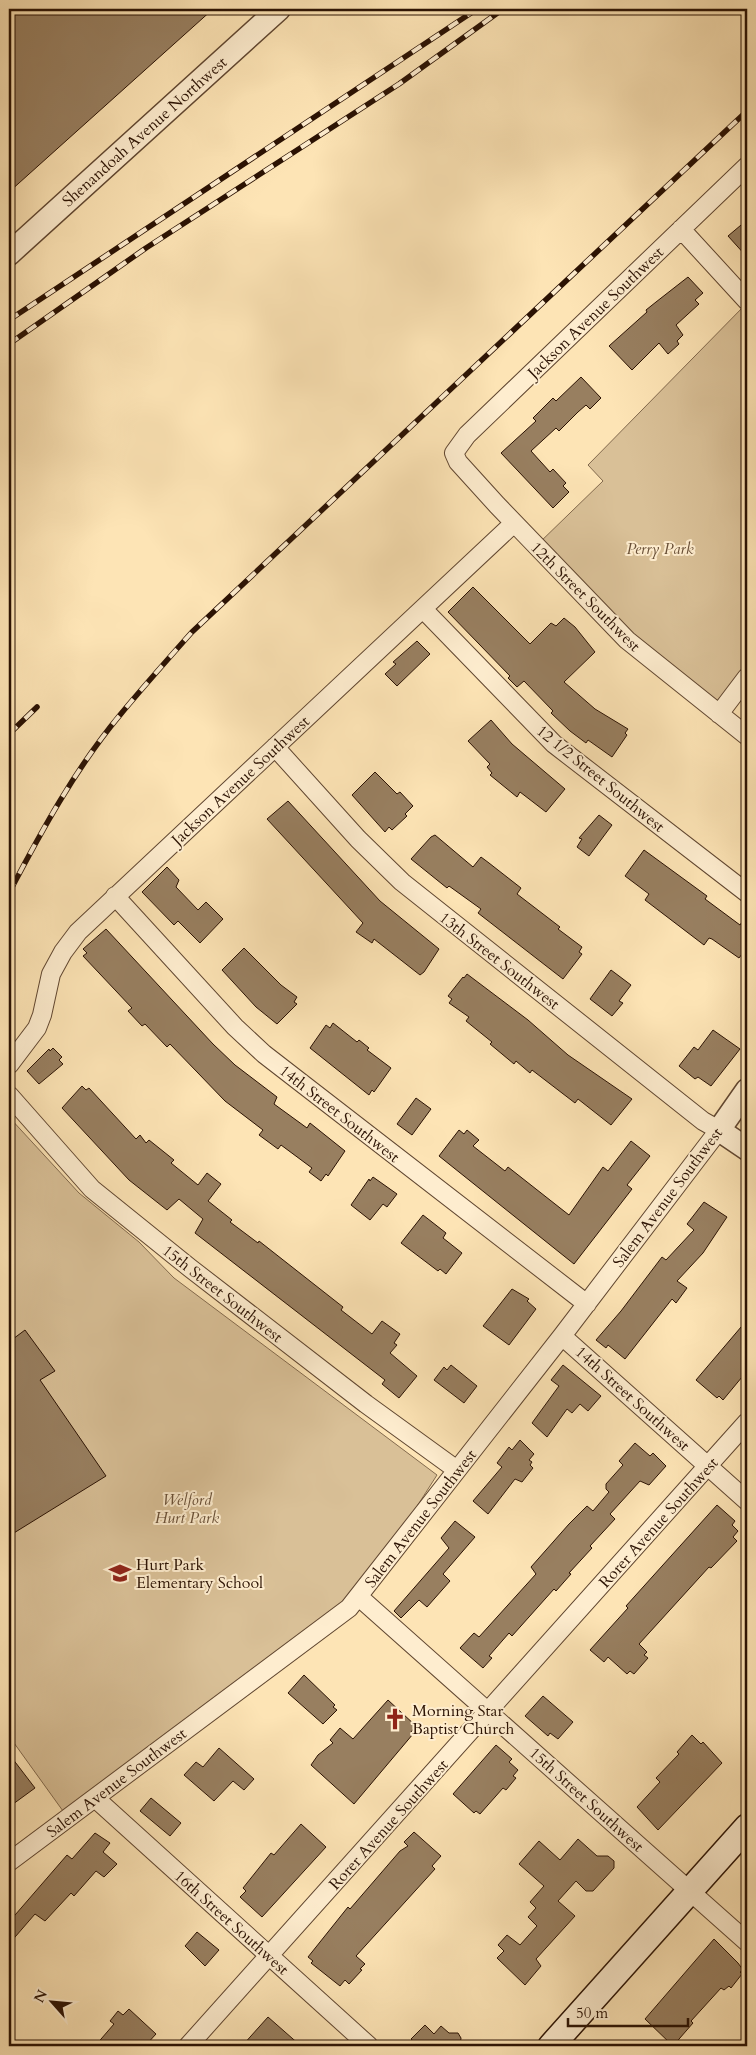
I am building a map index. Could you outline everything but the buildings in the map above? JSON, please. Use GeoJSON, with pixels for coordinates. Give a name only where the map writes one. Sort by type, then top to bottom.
{"type":"FeatureCollection","features":[{"type":"Feature","properties":{"kind":"main road"},"geometry":{"type":"LineString","coordinates":[[551,2046],[747,1828]]}},
{"type":"Feature","properties":{"kind":"street","name":"Shenandoah Avenue Northwest"},"geometry":{"type":"LineString","coordinates":[[9,254],[279,9]]}},
{"type":"Feature","properties":{"kind":"street","name":"Jackson Avenue Southwest"},"geometry":{"type":"LineString","coordinates":[[458,462],[454,453],[467,435],[747,166]]}},
{"type":"Feature","properties":{"kind":"street"},"geometry":{"type":"LineString","coordinates":[[681,230],[747,301]]}},
{"type":"Feature","properties":{"kind":"street","name":"12th Street Southwest"},"geometry":{"type":"LineString","coordinates":[[458,462],[627,640],[747,736]]}},
{"type":"Feature","properties":{"kind":"street","name":"Jackson Avenue Southwest"},"geometry":{"type":"LineString","coordinates":[[9,1065],[37,1028],[42,1015],[51,974],[63,952],[78,932],[514,523]]}},
{"type":"Feature","properties":{"kind":"street","name":"12 1/2 Street Southwest"},"geometry":{"type":"LineString","coordinates":[[423,609],[554,744],[747,893]]}},
{"type":"Feature","properties":{"kind":"street"},"geometry":{"type":"LineString","coordinates":[[719,714],[747,677]]}},
{"type":"Feature","properties":{"kind":"street","name":"13th Street Southwest"},"geometry":{"type":"LineString","coordinates":[[276,747],[358,839],[408,887],[703,1121],[747,1149]]}},
{"type":"Feature","properties":{"kind":"street","name":"14th Street Southwest"},"geometry":{"type":"LineString","coordinates":[[116,896],[222,1013],[264,1054],[587,1304]]}},
{"type":"Feature","properties":{"kind":"street","name":"Salem Avenue Southwest"},"geometry":{"type":"LineString","coordinates":[[9,1862],[349,1608],[587,1304],[719,1130],[747,1090]]}},
{"type":"Feature","properties":{"kind":"street","name":"15th Street Southwest"},"geometry":{"type":"LineString","coordinates":[[9,1095],[92,1188],[190,1268],[366,1404],[457,1470]]}},
{"type":"Feature","properties":{"kind":"street","name":"14th Street Southwest"},"geometry":{"type":"LineString","coordinates":[[562,1336],[747,1501]]}},
{"type":"Feature","properties":{"kind":"street","name":"Rorer Avenue Southwest"},"geometry":{"type":"LineString","coordinates":[[188,2046],[747,1422]]}},
{"type":"Feature","properties":{"kind":"street","name":"15th Street Southwest"},"geometry":{"type":"LineString","coordinates":[[359,1597],[747,1942]]}},
{"type":"Feature","properties":{"kind":"street","name":"16th Street Southwest"},"geometry":{"type":"LineString","coordinates":[[95,1798],[369,2046]]}},
{"type":"Feature","properties":{"kind":"green space","name":"Perry Park"},"geometry":{"type":"Polygon","coordinates":[[[747,303],[747,677],[719,714],[536,546],[603,481],[588,465],[747,303]]]}},
{"type":"Feature","properties":{"kind":"green space","name":"Welford Hurt Park"},"geometry":{"type":"Polygon","coordinates":[[[9,1117],[79,1193],[139,1242],[174,1278],[437,1475],[359,1597],[68,1818],[9,1736],[9,1117]]]}},
{"type":"Feature","properties":{"kind":"railway"},"geometry":{"type":"LineString","coordinates":[[9,320],[477,9]]}},
{"type":"Feature","properties":{"kind":"railway"},"geometry":{"type":"LineString","coordinates":[[9,344],[146,248],[399,84],[503,9]]}},
{"type":"Feature","properties":{"kind":"railway"},"geometry":{"type":"LineString","coordinates":[[9,893],[46,824],[88,757],[129,705],[192,632],[747,111]]}},
{"type":"Feature","properties":{"kind":"railway"},"geometry":{"type":"LineString","coordinates":[[9,734],[37,707]]}},
{"type":"Feature","properties":{"kind":"place","name":"Hurt Park Elementary School"},"geometry":{"type":"Point","coordinates":[120,1573]}},
{"type":"Feature","properties":{"kind":"place","name":"Morning Star Baptist Church"},"geometry":{"type":"Point","coordinates":[395,1719]}}]}
